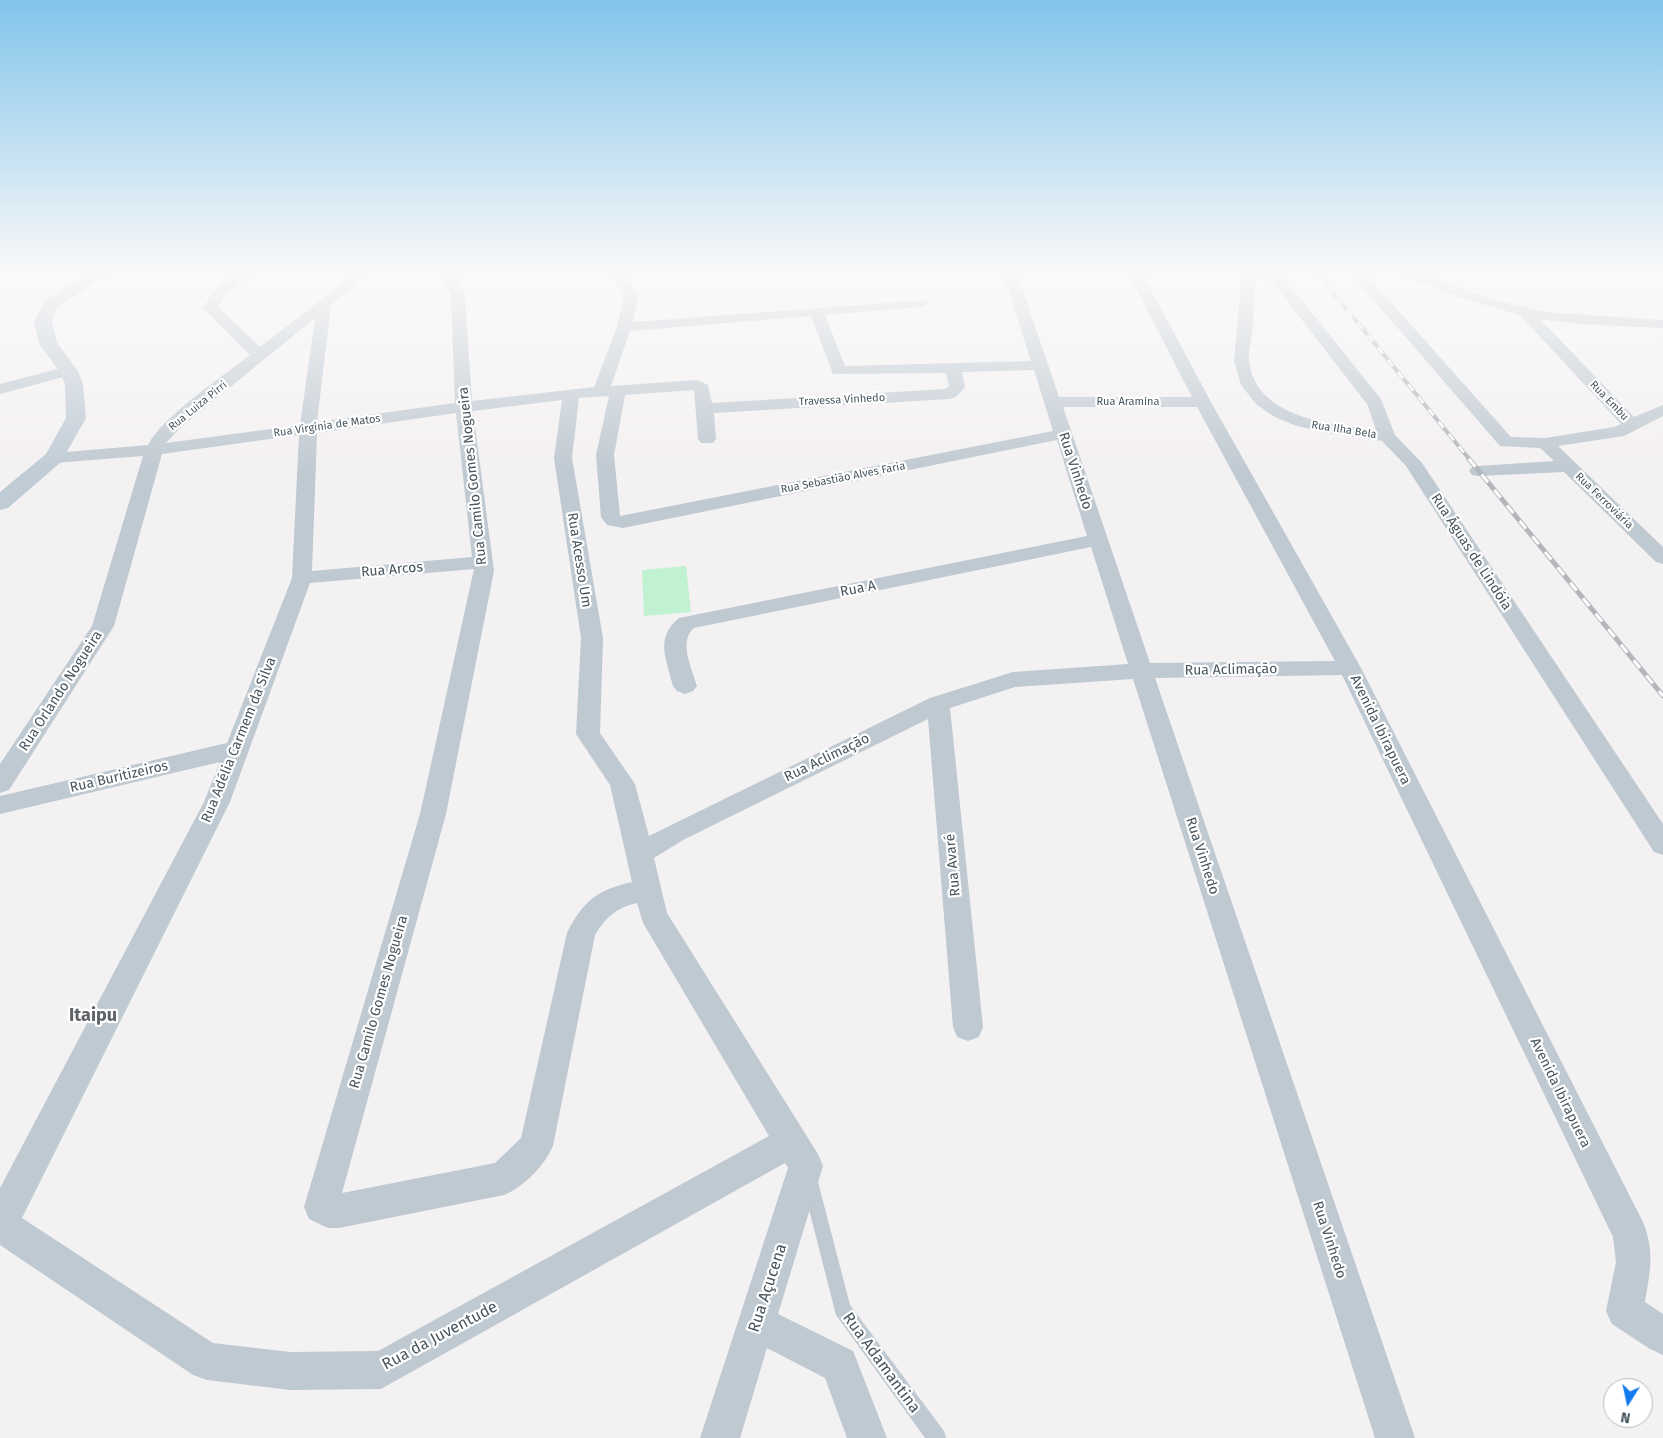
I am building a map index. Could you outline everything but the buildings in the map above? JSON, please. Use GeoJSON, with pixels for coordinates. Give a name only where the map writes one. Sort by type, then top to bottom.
{"type":"FeatureCollection","features":[{"type":"Feature","properties":{"kind":"street"},"geometry":{"type":"LineString","coordinates":[[0,503],[54,458],[76,418],[74,384],[69,371],[48,344],[47,340]]}},
{"type":"Feature","properties":{"kind":"street"},"geometry":{"type":"LineString","coordinates":[[243,340],[260,356]]}},
{"type":"Feature","properties":{"kind":"street","name":"Rua Luiza Pirri"},"geometry":{"type":"LineString","coordinates":[[154,450],[160,438],[174,424],[279,340]]}},
{"type":"Feature","properties":{"kind":"street","name":"Rua Adélia Carmem da Silva"},"geometry":{"type":"LineString","coordinates":[[0,1224],[217,802],[302,578],[308,429],[319,340]]}},
{"type":"Feature","properties":{"kind":"street","name":"Rua Camilo Gomes Nogueira"},"geometry":{"type":"LineString","coordinates":[[460,340],[464,407],[484,571],[433,814],[321,1206],[328,1211],[339,1211],[504,1178],[536,1146],[581,933],[595,910],[610,898],[648,890]]}},
{"type":"Feature","properties":{"kind":"street"},"geometry":{"type":"LineString","coordinates":[[621,340],[609,390],[697,385],[702,388],[706,408],[707,439]]}},
{"type":"Feature","properties":{"kind":"street"},"geometry":{"type":"LineString","coordinates":[[826,340],[836,370],[841,372],[1040,365]]}},
{"type":"Feature","properties":{"kind":"street","name":"Rua Vinhedo"},"geometry":{"type":"LineString","coordinates":[[1032,340],[1395,1438]]}},
{"type":"Feature","properties":{"kind":"street","name":"Avenida Ibirapuera"},"geometry":{"type":"LineString","coordinates":[[1170,340],[1202,402],[1350,668],[1630,1235],[1634,1262],[1625,1312],[1663,1336]]}},
{"type":"Feature","properties":{"kind":"street","name":"Rua Ilha Bela"},"geometry":{"type":"LineString","coordinates":[[1243,340],[1241,362],[1244,378],[1255,395],[1273,410],[1306,424],[1387,437]]}},
{"type":"Feature","properties":{"kind":"street","name":"Rua Águas de Lindóia"},"geometry":{"type":"LineString","coordinates":[[1326,340],[1376,403],[1387,437],[1413,463],[1663,845]]}},
{"type":"Feature","properties":{"kind":"street"},"geometry":{"type":"LineString","coordinates":[[1416,340],[1502,439],[1513,444],[1545,443],[1618,432],[1663,410]]}},
{"type":"Feature","properties":{"kind":"street","name":"Rua Embu"},"geometry":{"type":"LineString","coordinates":[[1552,340],[1632,425]]}},
{"type":"Feature","properties":{"kind":"street","name":"Travessa Vinhedo"},"geometry":{"type":"LineString","coordinates":[[706,408],[950,394],[957,388],[953,368]]}},
{"type":"Feature","properties":{"kind":"street"},"geometry":{"type":"LineString","coordinates":[[0,390],[69,371]]}},
{"type":"Feature","properties":{"kind":"street","name":"Rua Virgínia de Matos"},"geometry":{"type":"LineString","coordinates":[[54,458],[154,450],[464,407],[609,390]]}},
{"type":"Feature","properties":{"kind":"street","name":"Rua Sebastião Alves Faria"},"geometry":{"type":"LineString","coordinates":[[609,390],[605,455],[611,517],[614,521],[623,522],[1063,434]]}},
{"type":"Feature","properties":{"kind":"street","name":"Rua Acesso Um"},"geometry":{"type":"LineString","coordinates":[[571,394],[563,458],[592,638],[586,727],[588,734],[622,784],[640,854]]}},
{"type":"Feature","properties":{"kind":"street","name":"Rua Aramina"},"geometry":{"type":"LineString","coordinates":[[1053,402],[1202,402]]}},
{"type":"Feature","properties":{"kind":"street","name":"Rua Ferroviária"},"geometry":{"type":"LineString","coordinates":[[1545,443],[1663,558]]}},
{"type":"Feature","properties":{"kind":"street","name":"Rua Orlando Nogueira"},"geometry":{"type":"LineString","coordinates":[[0,784],[103,626],[154,450]]}},
{"type":"Feature","properties":{"kind":"street"},"geometry":{"type":"LineString","coordinates":[[1478,471],[1569,466]]}},
{"type":"Feature","properties":{"kind":"street","name":"Rua A"},"geometry":{"type":"LineString","coordinates":[[685,686],[674,641],[678,630],[687,623],[1098,540]]}},
{"type":"Feature","properties":{"kind":"street","name":"Rua Arcos"},"geometry":{"type":"LineString","coordinates":[[302,578],[482,562]]}},
{"type":"Feature","properties":{"kind":"street","name":"Rua Aclimação"},"geometry":{"type":"LineString","coordinates":[[640,854],[674,833],[938,704],[1013,680],[1140,671],[1350,668]]}},
{"type":"Feature","properties":{"kind":"street","name":"Rua Avaré"},"geometry":{"type":"LineString","coordinates":[[938,704],[968,1028]]}},
{"type":"Feature","properties":{"kind":"street","name":"Rua Buritizeiros"},"geometry":{"type":"LineString","coordinates":[[0,805],[237,749]]}},
{"type":"Feature","properties":{"kind":"street"},"geometry":{"type":"LineString","coordinates":[[640,854],[653,915],[798,1154]]}},
{"type":"Feature","properties":{"kind":"street","name":"Rua da Juventude"},"geometry":{"type":"LineString","coordinates":[[0,1224],[206,1360],[290,1372],[381,1370],[798,1154]]}},
{"type":"Feature","properties":{"kind":"street","name":"Rua Açucena"},"geometry":{"type":"LineString","coordinates":[[720,1438],[757,1323],[798,1154]]}},
{"type":"Feature","properties":{"kind":"street"},"geometry":{"type":"LineString","coordinates":[[757,1323],[839,1365],[867,1438]]}},
{"type":"Feature","properties":{"kind":"lane","name":"Rua Adamantina"},"geometry":{"type":"LineString","coordinates":[[798,1154],[842,1310],[937,1438]]}},
{"type":"Feature","properties":{"kind":"green space"},"geometry":{"type":"Polygon","coordinates":[[[686,566],[691,612],[644,616],[642,570],[686,566]]]}},
{"type":"Feature","properties":{"kind":"railway"},"geometry":{"type":"LineString","coordinates":[[1372,340],[1470,460]]}},
{"type":"Feature","properties":{"kind":"railway"},"geometry":{"type":"LineString","coordinates":[[1469,459],[1663,696]]}},
{"type":"Feature","properties":{"kind":"district","name":"Itaipu"},"geometry":{"type":"Point","coordinates":[93,1016]}}]}
